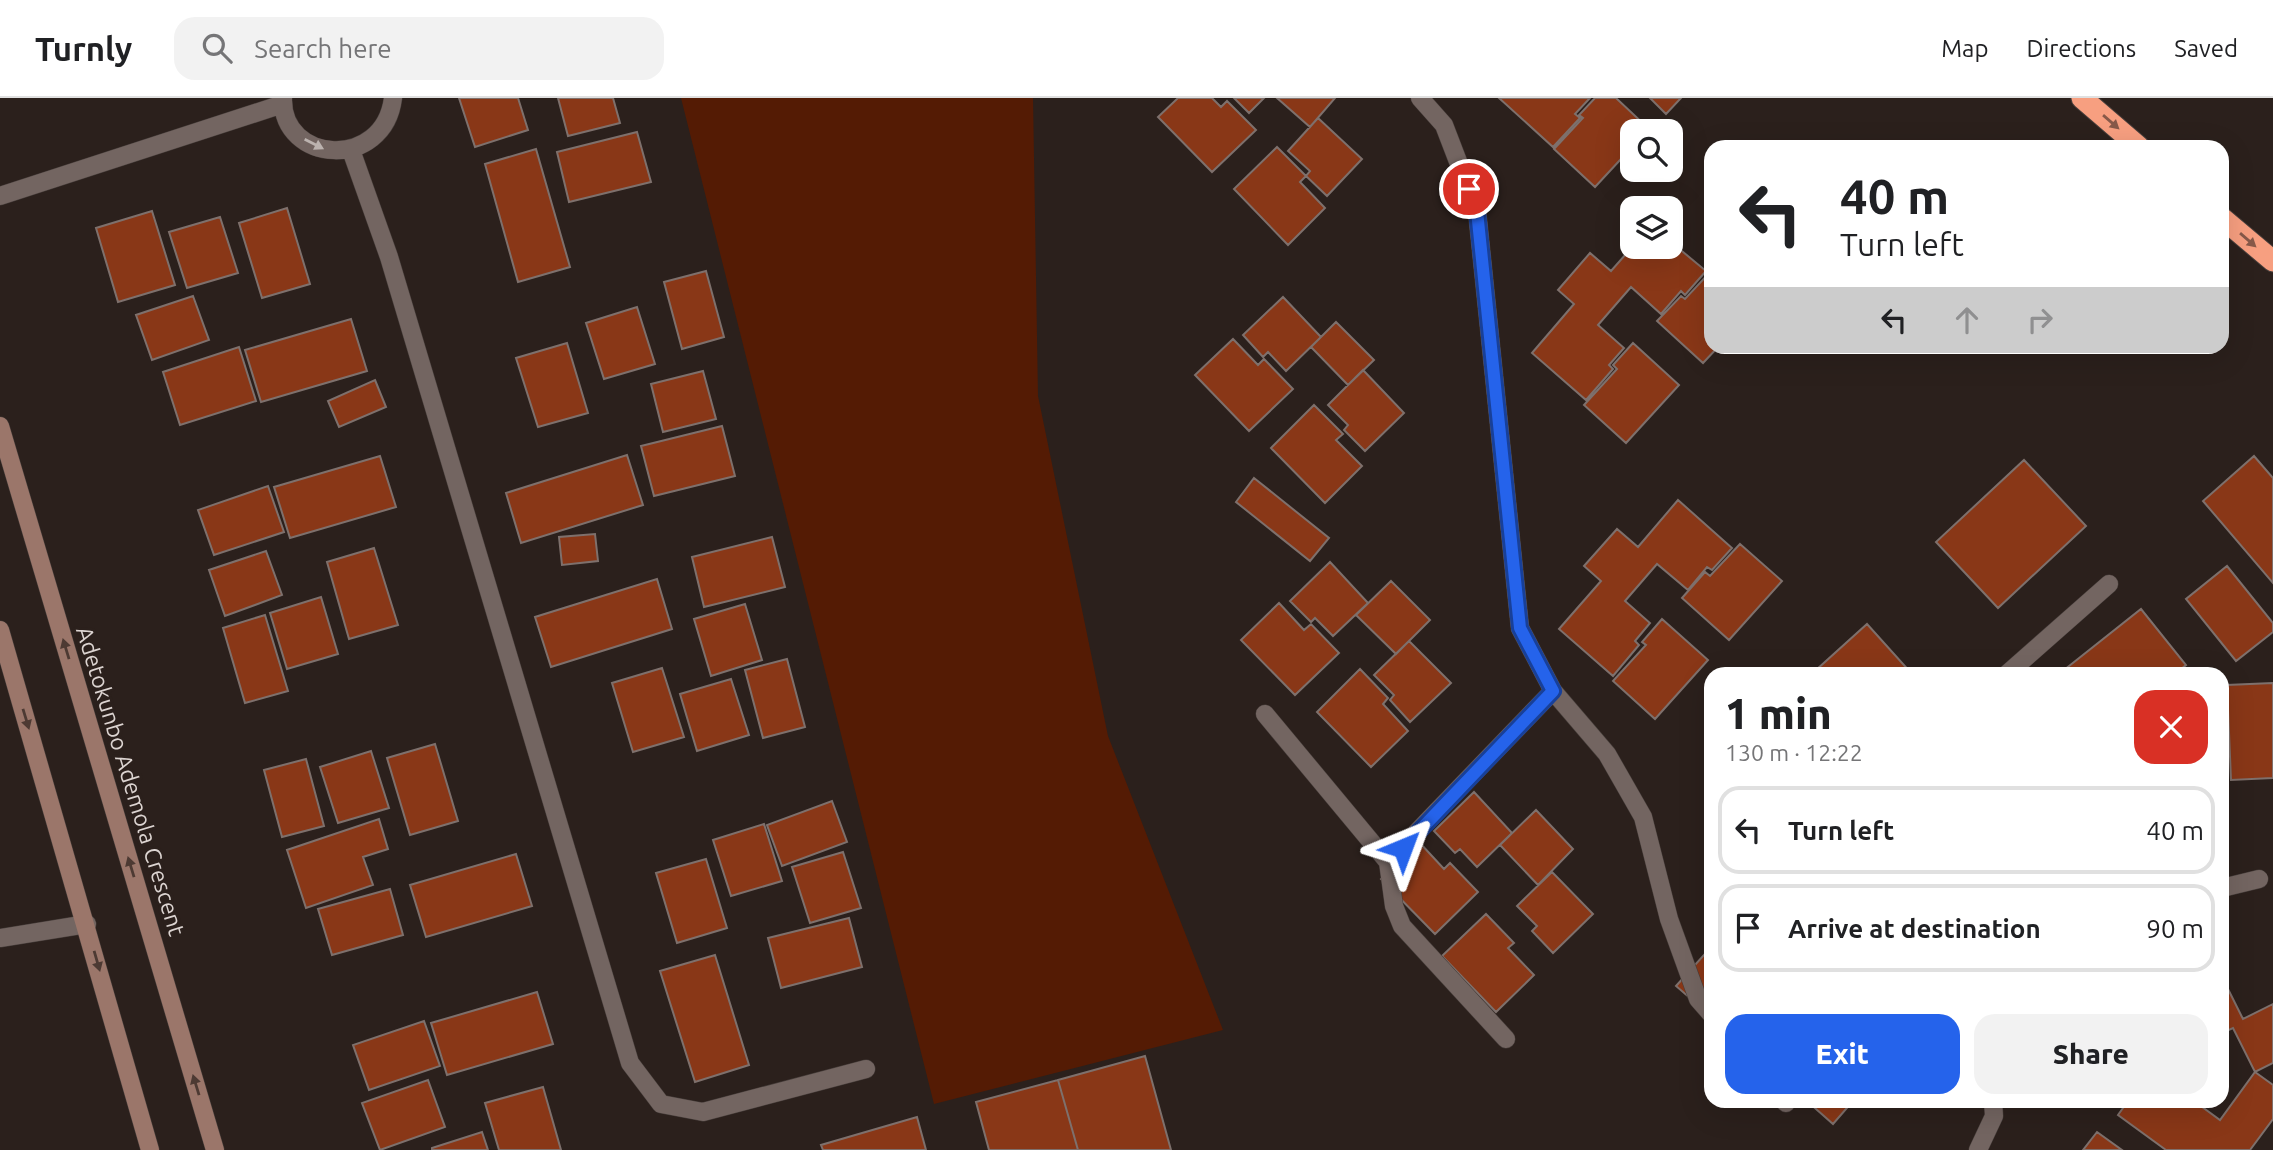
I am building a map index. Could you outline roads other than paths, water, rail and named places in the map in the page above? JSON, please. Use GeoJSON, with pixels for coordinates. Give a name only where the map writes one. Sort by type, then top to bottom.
{"type":"FeatureCollection","features":[{"type":"Feature","properties":{"kind":"highway"},"geometry":{"type":"LineString","coordinates":[[2082,98],[2131,140]]}},
{"type":"Feature","properties":{"kind":"highway"},"geometry":{"type":"LineString","coordinates":[[2229,224],[2273,261]]}},
{"type":"Feature","properties":{"kind":"main road","name":"Adetokunbo Ademola Crescent"},"geometry":{"type":"LineString","coordinates":[[0,426],[215,1150]]}},
{"type":"Feature","properties":{"kind":"main road"},"geometry":{"type":"LineString","coordinates":[[0,630],[87,924],[150,1150]]}},
{"type":"Feature","properties":{"kind":"street"},"geometry":{"type":"LineString","coordinates":[[0,196],[283,101],[289,121],[308,141],[333,152],[351,150],[369,142],[383,130],[391,112],[393,98]]}},
{"type":"Feature","properties":{"kind":"street"},"geometry":{"type":"LineString","coordinates":[[1420,98],[1444,125],[1477,211],[1520,628],[1553,691],[1607,754],[1643,817],[1669,919],[1698,999],[1704,1006]]}},
{"type":"Feature","properties":{"kind":"street"},"geometry":{"type":"LineString","coordinates":[[351,150],[393,270],[630,1063],[661,1104],[704,1112],[866,1069]]}},
{"type":"Feature","properties":{"kind":"street"},"geometry":{"type":"LineString","coordinates":[[2015,667],[2109,584]]}},
{"type":"Feature","properties":{"kind":"street"},"geometry":{"type":"LineString","coordinates":[[1388,862],[1553,691]]}},
{"type":"Feature","properties":{"kind":"street"},"geometry":{"type":"LineString","coordinates":[[1265,714],[1388,862],[1394,906],[1402,926],[1506,1039]]}},
{"type":"Feature","properties":{"kind":"street"},"geometry":{"type":"LineString","coordinates":[[2229,886],[2259,879]]}},
{"type":"Feature","properties":{"kind":"street"},"geometry":{"type":"LineString","coordinates":[[0,938],[87,924]]}},
{"type":"Feature","properties":{"kind":"street"},"geometry":{"type":"LineString","coordinates":[[1978,1150],[1994,1116],[1993,1108]]}}]}
